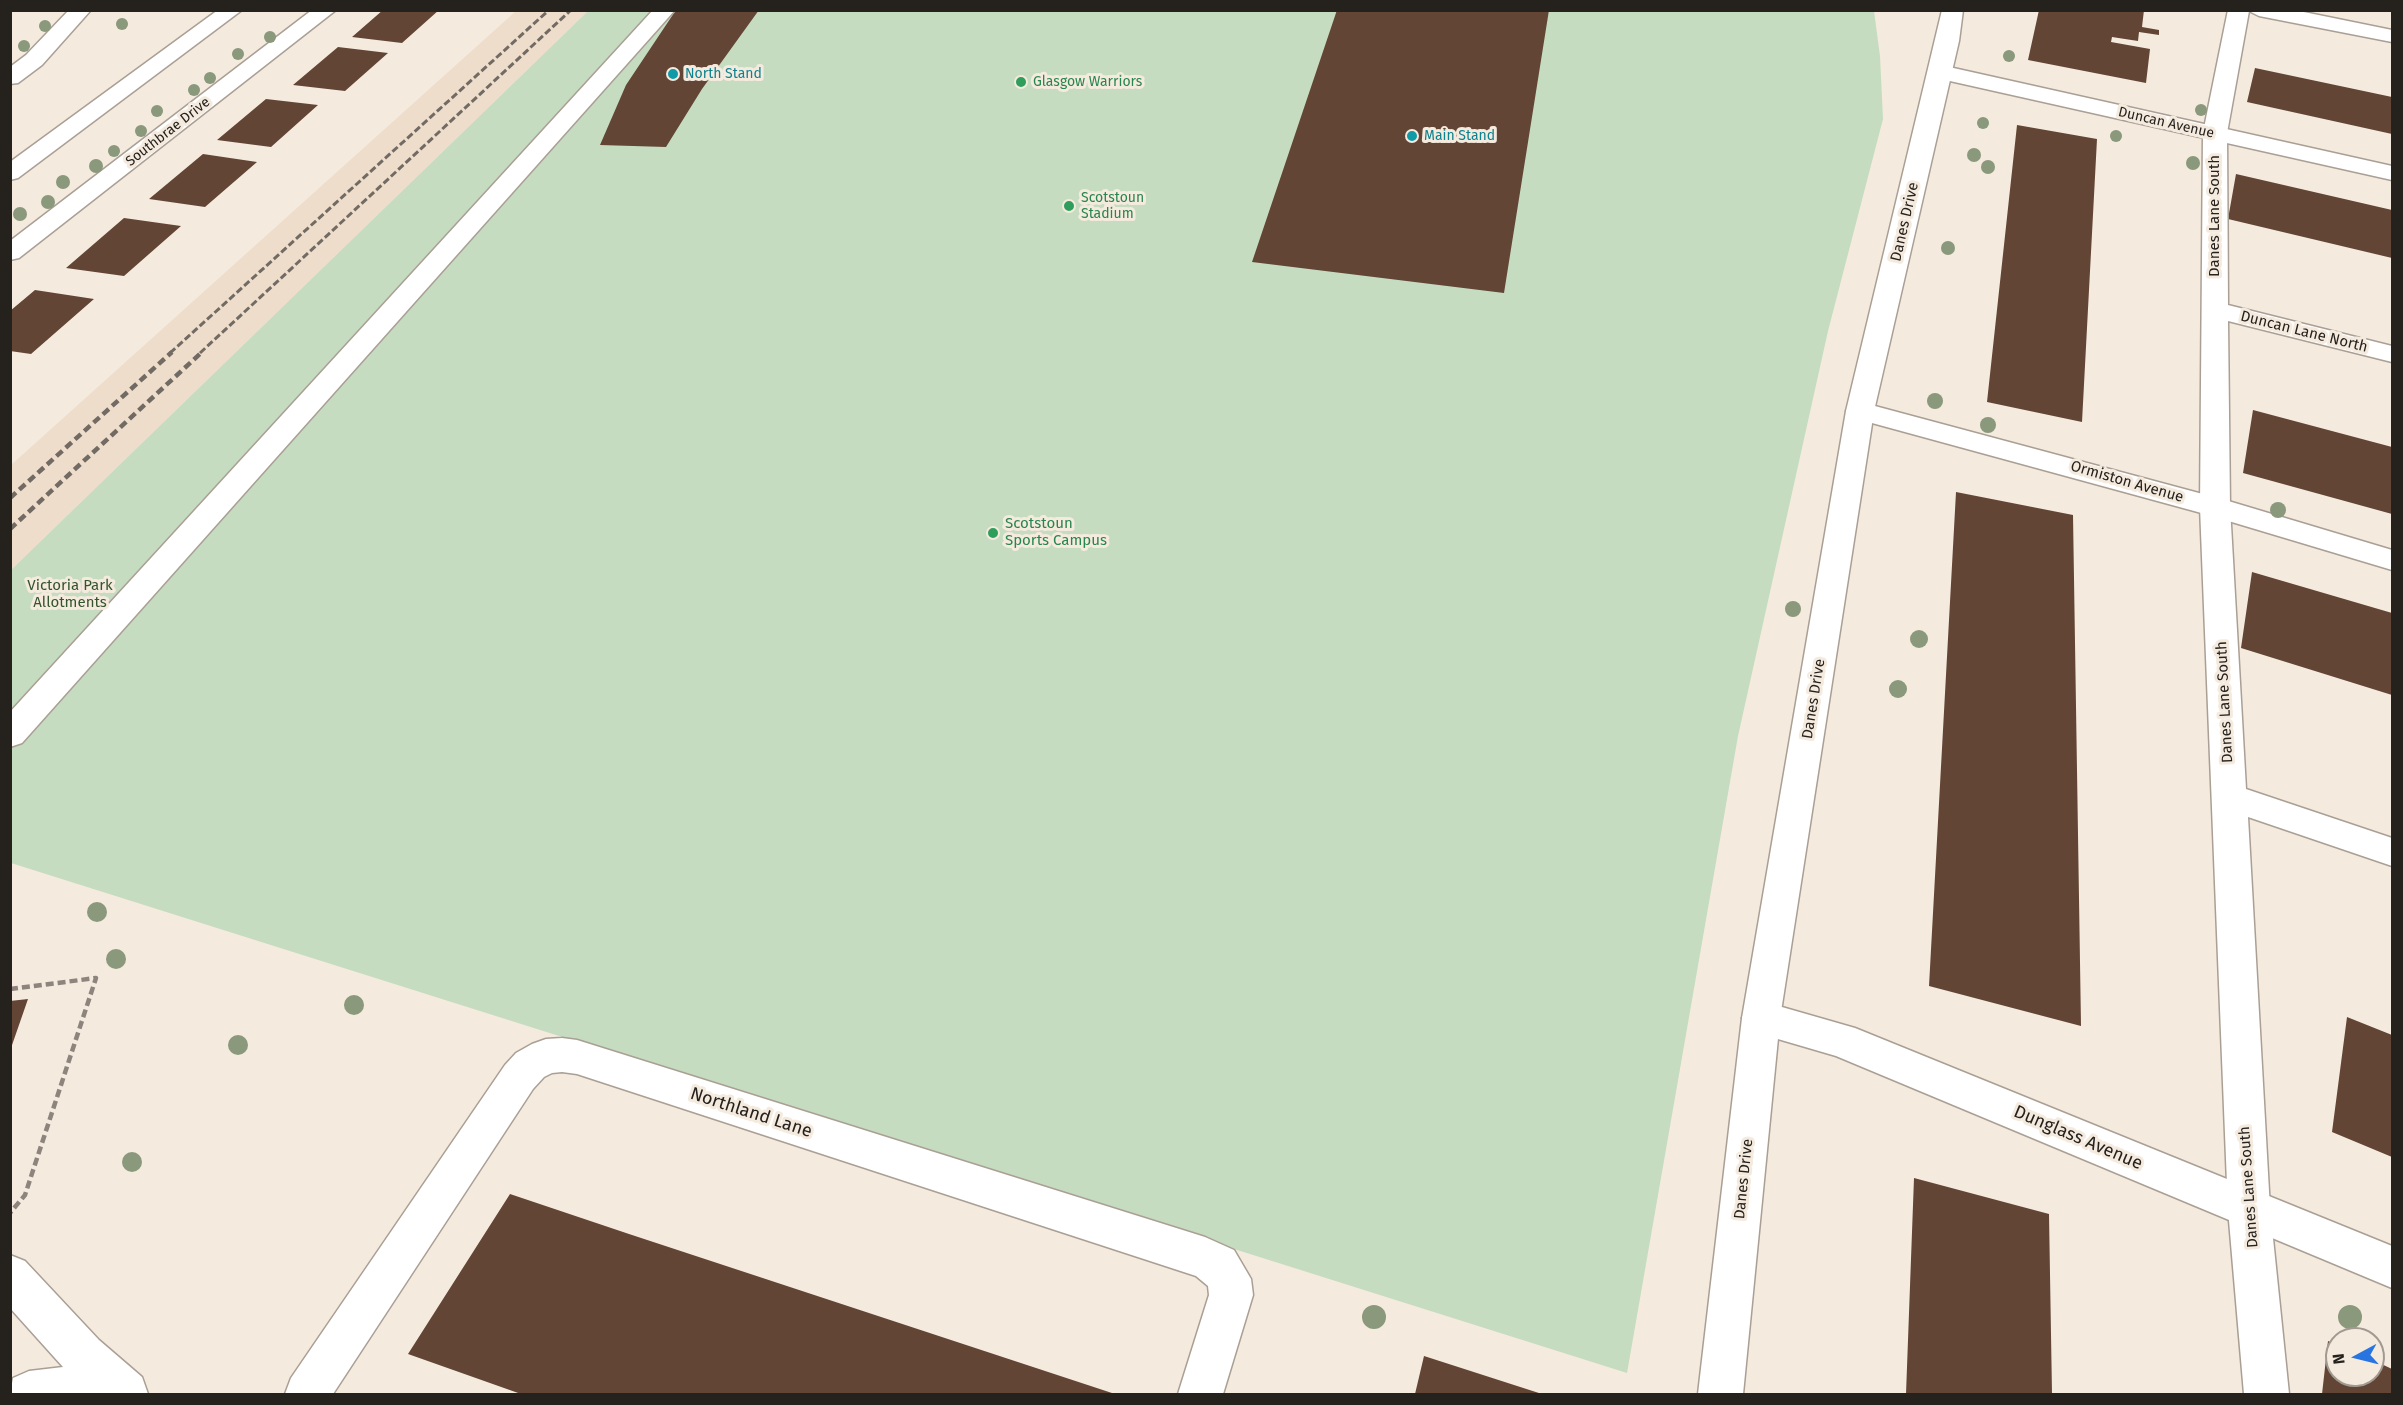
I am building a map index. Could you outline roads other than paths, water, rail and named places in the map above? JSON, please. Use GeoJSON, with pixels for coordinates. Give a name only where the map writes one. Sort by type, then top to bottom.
{"type":"FeatureCollection","features":[{"type":"Feature","properties":{"kind":"street"},"geometry":{"type":"LineString","coordinates":[[10,78],[34,60],[81,10]]}},
{"type":"Feature","properties":{"kind":"street"},"geometry":{"type":"LineString","coordinates":[[10,173],[232,10]]}},
{"type":"Feature","properties":{"kind":"street","name":"Southbrae Drive"},"geometry":{"type":"LineString","coordinates":[[10,253],[326,10]]}},
{"type":"Feature","properties":{"kind":"street"},"geometry":{"type":"LineString","coordinates":[[10,734],[665,10]]}},
{"type":"Feature","properties":{"kind":"street","name":"Danes Drive"},"geometry":{"type":"LineString","coordinates":[[1720,1395],[1761,1018],[1860,411],[1953,10]]}},
{"type":"Feature","properties":{"kind":"street","name":"Danes Lane South"},"geometry":{"type":"LineString","coordinates":[[2239,10],[2215,133],[2215,507],[2249,1209],[2267,1395]]}},
{"type":"Feature","properties":{"kind":"street"},"geometry":{"type":"LineString","coordinates":[[2259,10],[2392,36]]}},
{"type":"Feature","properties":{"kind":"street","name":"Duncan Avenue"},"geometry":{"type":"LineString","coordinates":[[1940,72],[2392,173]]}},
{"type":"Feature","properties":{"kind":"street","name":"Duncan Lane North"},"geometry":{"type":"LineString","coordinates":[[2215,310],[2392,354]]}},
{"type":"Feature","properties":{"kind":"street","name":"Ormiston Avenue"},"geometry":{"type":"LineString","coordinates":[[1860,411],[2215,507],[2392,560]]}},
{"type":"Feature","properties":{"kind":"street"},"geometry":{"type":"LineString","coordinates":[[2230,797],[2392,852]]}},
{"type":"Feature","properties":{"kind":"street","name":"Dunglass Avenue"},"geometry":{"type":"LineString","coordinates":[[1761,1018],[1841,1040],[2392,1267]]}},
{"type":"Feature","properties":{"kind":"street","name":"Northland Lane"},"geometry":{"type":"LineString","coordinates":[[307,1395],[519,1077],[530,1065],[546,1056],[562,1055],[578,1057],[1205,1257],[1219,1265],[1229,1279],[1231,1295],[1201,1395]]}},
{"type":"Feature","properties":{"kind":"street"},"geometry":{"type":"LineString","coordinates":[[10,1276],[83,1356],[125,1392]]}},
{"type":"Feature","properties":{"kind":"street"},"geometry":{"type":"LineString","coordinates":[[29,1395],[88,1387],[125,1392]]}},
{"type":"Feature","properties":{"kind":"railway"},"geometry":{"type":"LineString","coordinates":[[170,353],[549,10]]}},
{"type":"Feature","properties":{"kind":"railway"},"geometry":{"type":"LineString","coordinates":[[200,353],[571,10]]}},
{"type":"Feature","properties":{"kind":"railway"},"geometry":{"type":"LineString","coordinates":[[10,498],[172,352]]}},
{"type":"Feature","properties":{"kind":"railway"},"geometry":{"type":"LineString","coordinates":[[10,529],[202,352]]}},
{"type":"Feature","properties":{"kind":"place","name":"North Stand"},"geometry":{"type":"Point","coordinates":[673,74]}},
{"type":"Feature","properties":{"kind":"place","name":"Glasgow Warriors"},"geometry":{"type":"Point","coordinates":[1021,82]}},
{"type":"Feature","properties":{"kind":"place","name":"Main Stand"},"geometry":{"type":"Point","coordinates":[1412,136]}},
{"type":"Feature","properties":{"kind":"place","name":"Scotstoun Stadium"},"geometry":{"type":"Point","coordinates":[1069,206]}},
{"type":"Feature","properties":{"kind":"place","name":"Scotstoun Sports Campus"},"geometry":{"type":"Point","coordinates":[993,533]}},
{"type":"Feature","properties":{"kind":"park label","name":"Victoria Park Allotments"},"geometry":{"type":"Point","coordinates":[70,594]}}]}
